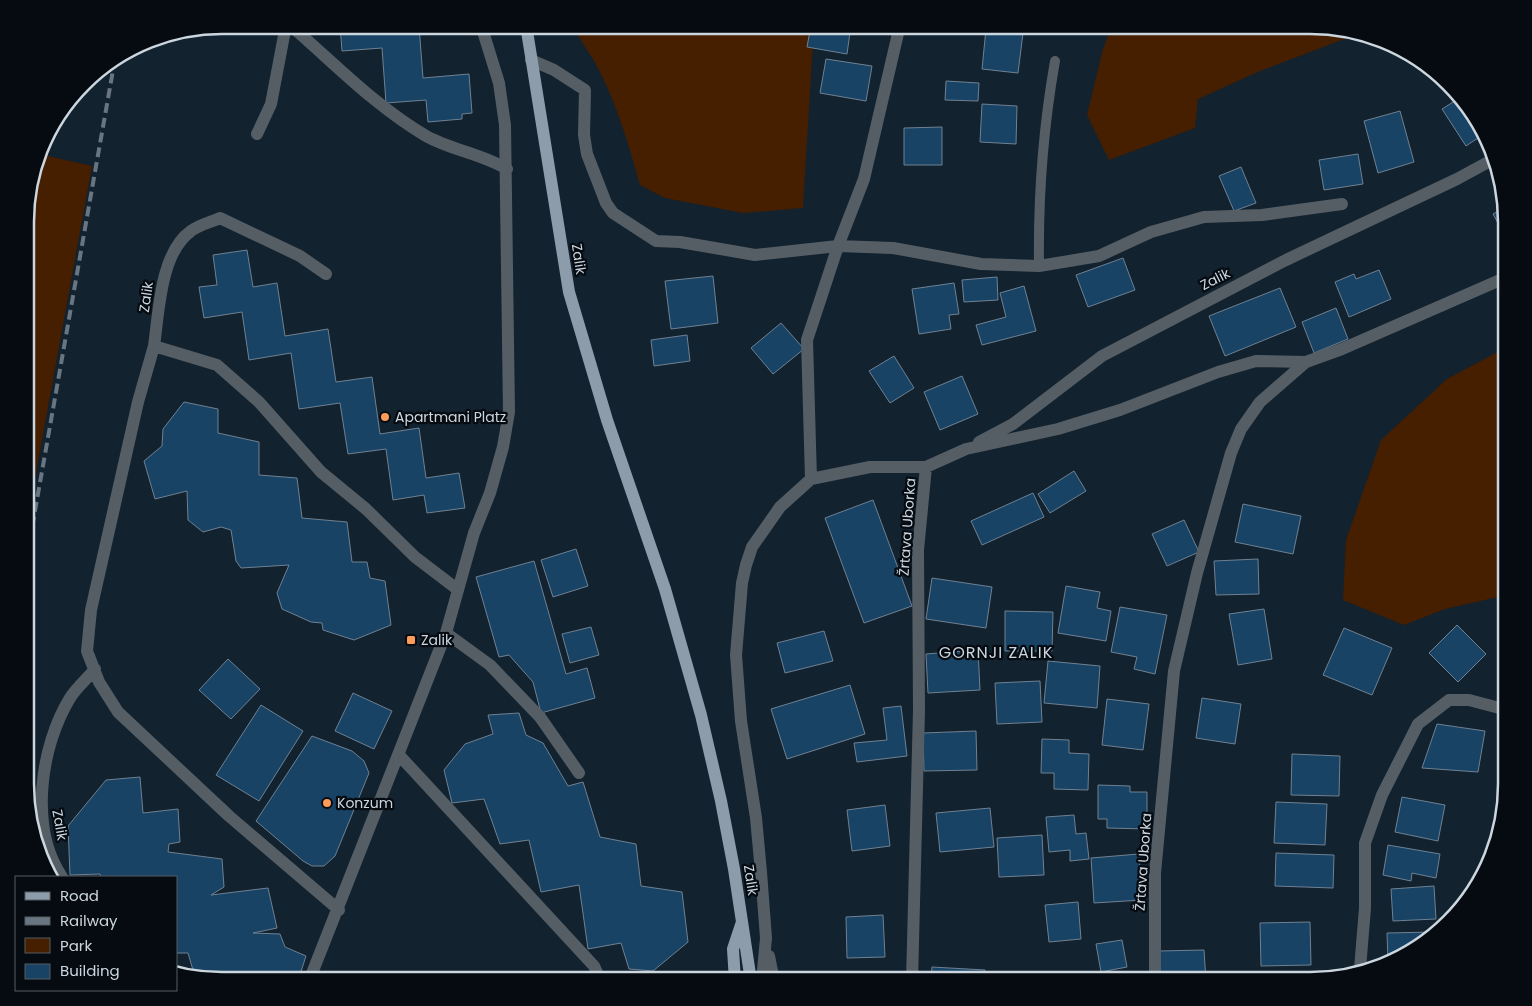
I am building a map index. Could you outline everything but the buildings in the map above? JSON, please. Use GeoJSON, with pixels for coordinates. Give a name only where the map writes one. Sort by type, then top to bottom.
{"type":"FeatureCollection","features":[{"type":"Feature","properties":{"kind":"main road","name":"Zalik"},"geometry":{"type":"LineString","coordinates":[[527,34],[569,292],[607,420],[666,589],[701,715],[721,801],[750,972]]}},
{"type":"Feature","properties":{"kind":"main road"},"geometry":{"type":"LineString","coordinates":[[734,972],[733,950],[742,922]]}},
{"type":"Feature","properties":{"kind":"street"},"geometry":{"type":"LineString","coordinates":[[257,134],[271,104],[284,34]]}},
{"type":"Feature","properties":{"kind":"street"},"geometry":{"type":"LineString","coordinates":[[300,34],[373,100],[427,136],[494,161],[507,169]]}},
{"type":"Feature","properties":{"kind":"street"},"geometry":{"type":"LineString","coordinates":[[313,972],[446,633],[474,534],[490,493],[503,448],[509,412],[505,125],[499,83],[484,34]]}},
{"type":"Feature","properties":{"kind":"street"},"geometry":{"type":"LineString","coordinates":[[811,479],[808,340],[838,246],[864,179],[898,34]]}},
{"type":"Feature","properties":{"kind":"street"},"geometry":{"type":"LineString","coordinates":[[531,60],[554,70],[585,90],[584,136],[587,154],[606,203],[613,213],[656,241],[680,242],[755,255],[838,246],[893,248],[981,264],[1039,266],[1099,256],[1150,232],[1204,217],[1262,215],[1342,204]]}},
{"type":"Feature","properties":{"kind":"street","name":"Zalik"},"geometry":{"type":"LineString","coordinates":[[926,467],[966,449],[1013,424],[1102,356],[1278,264],[1488,162]]}},
{"type":"Feature","properties":{"kind":"street","name":"Zalik"},"geometry":{"type":"LineString","coordinates":[[326,274],[300,256],[220,218],[190,231],[173,253],[160,287],[160,309],[154,346],[138,402],[91,610],[87,651],[100,682],[118,712],[229,816],[338,910]]}},
{"type":"Feature","properties":{"kind":"street","name":"Zalik"},"geometry":{"type":"LineString","coordinates":[[966,449],[1058,430],[1120,410],[1218,372],[1256,361],[1306,362],[1342,349],[1498,280]]}},
{"type":"Feature","properties":{"kind":"street"},"geometry":{"type":"LineString","coordinates":[[154,346],[217,365],[259,402],[321,472],[366,509],[415,557],[458,589]]}},
{"type":"Feature","properties":{"kind":"street","name":"Žrtava Uborka"},"geometry":{"type":"LineString","coordinates":[[1155,972],[1155,873],[1173,681],[1197,573],[1231,452],[1241,429],[1260,402],[1306,362]]}},
{"type":"Feature","properties":{"kind":"street","name":"Žrtava Uborka"},"geometry":{"type":"LineString","coordinates":[[772,972],[766,938],[756,818],[741,721],[736,655],[742,583],[752,547],[780,506],[811,479],[870,467],[926,467],[918,550],[919,720],[912,972]]}},
{"type":"Feature","properties":{"kind":"street"},"geometry":{"type":"LineString","coordinates":[[446,633],[490,665],[540,717],[579,773]]}},
{"type":"Feature","properties":{"kind":"street","name":"Zalik"},"geometry":{"type":"LineString","coordinates":[[62,876],[47,845],[40,795],[54,732],[70,698],[95,669]]}},
{"type":"Feature","properties":{"kind":"street"},"geometry":{"type":"LineString","coordinates":[[1360,966],[1365,908],[1365,843],[1382,795],[1418,724],[1450,700],[1470,700],[1498,708]]}},
{"type":"Feature","properties":{"kind":"street"},"geometry":{"type":"LineString","coordinates":[[399,755],[594,966],[597,972]]}},
{"type":"Feature","properties":{"kind":"street","name":"Žrtava Uborka"},"geometry":{"type":"LineString","coordinates":[[763,972],[766,938]]}},
{"type":"Feature","properties":{"kind":"lane"},"geometry":{"type":"LineString","coordinates":[[1039,266],[1040,182],[1048,100],[1055,61]]}},
{"type":"Feature","properties":{"kind":"green space"},"geometry":{"type":"Polygon","coordinates":[[[578,34],[812,34],[813,42],[803,208],[743,213],[665,198],[640,185],[618,113],[597,66],[578,34]]]}},
{"type":"Feature","properties":{"kind":"green space"},"geometry":{"type":"Polygon","coordinates":[[[1109,34],[1323,34],[1348,37],[1260,71],[1198,99],[1195,128],[1109,160],[1087,115],[1103,49],[1109,34]]]}},
{"type":"Feature","properties":{"kind":"green space"},"geometry":{"type":"Polygon","coordinates":[[[46,156],[92,166],[34,484],[34,209],[37,185],[46,156]]]}},
{"type":"Feature","properties":{"kind":"green space"},"geometry":{"type":"Polygon","coordinates":[[[1498,352],[1498,597],[1445,609],[1404,625],[1343,600],[1346,540],[1381,440],[1447,379],[1498,352]]]}},
{"type":"Feature","properties":{"kind":"railway"},"geometry":{"type":"LineString","coordinates":[[34,516],[113,68]]}},
{"type":"Feature","properties":{"kind":"place","name":"Apartmani Platz"},"geometry":{"type":"Point","coordinates":[385,417]}},
{"type":"Feature","properties":{"kind":"place","name":"Zalik"},"geometry":{"type":"Point","coordinates":[411,640]}},
{"type":"Feature","properties":{"kind":"place","name":"Konzum"},"geometry":{"type":"Point","coordinates":[327,803]}},
{"type":"Feature","properties":{"kind":"district","name":"GORNJI ZALIK"},"geometry":{"type":"Point","coordinates":[996,652]}}]}
